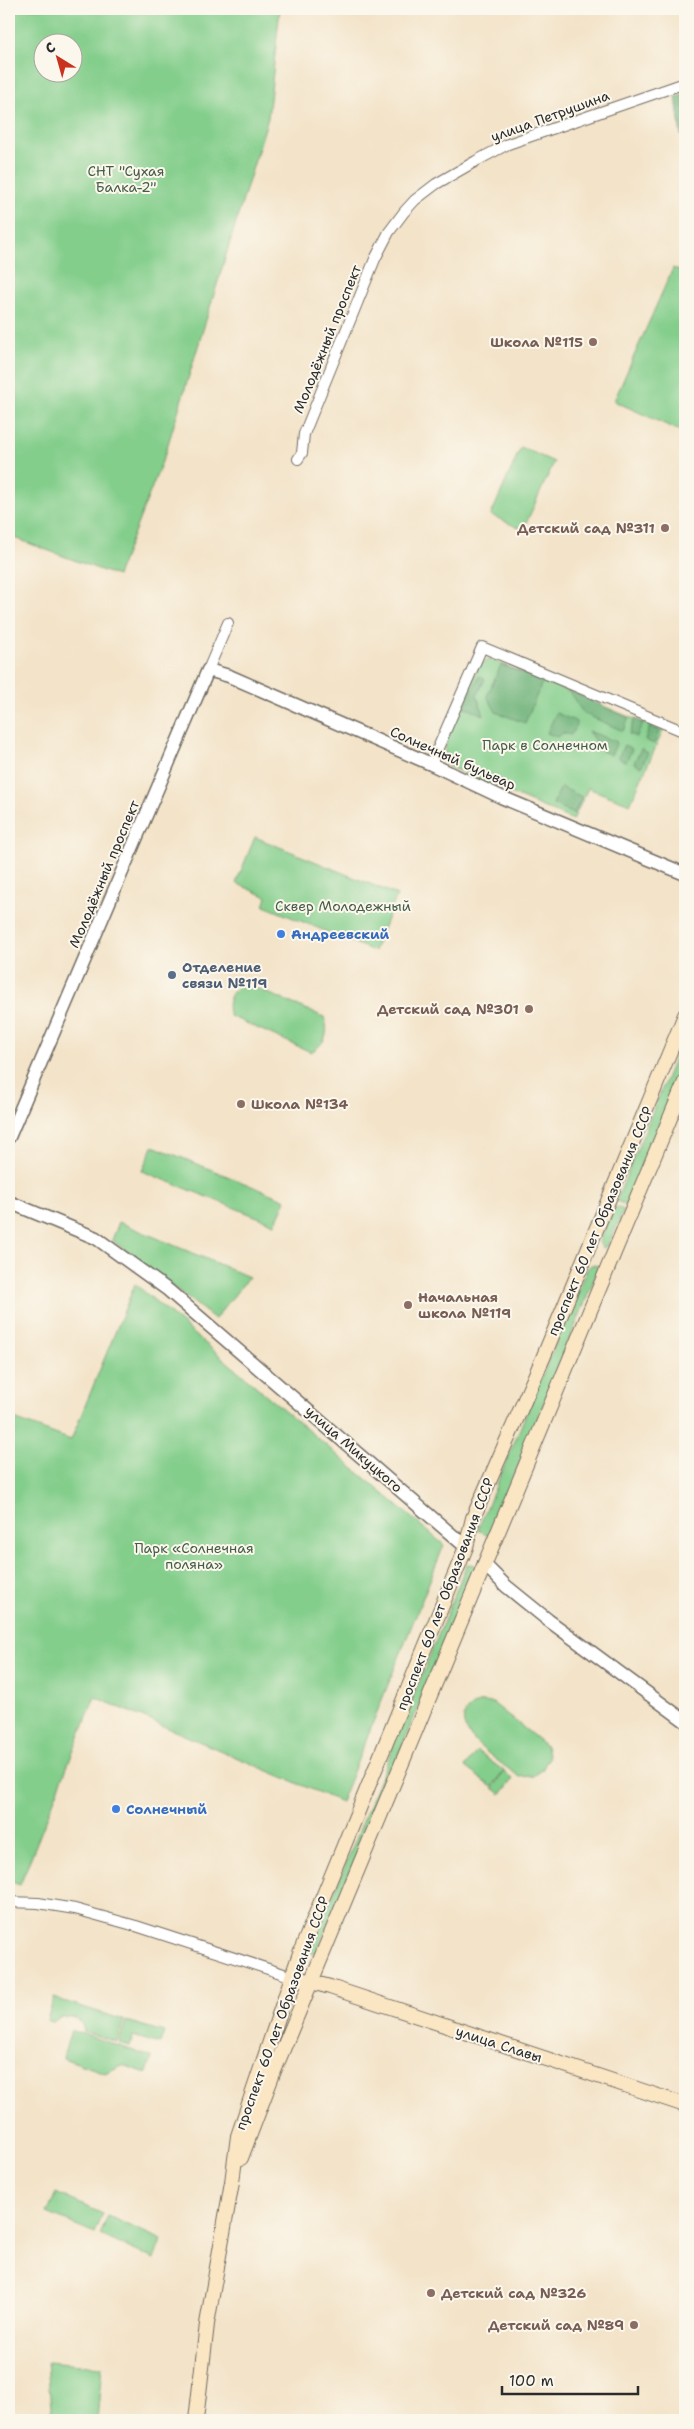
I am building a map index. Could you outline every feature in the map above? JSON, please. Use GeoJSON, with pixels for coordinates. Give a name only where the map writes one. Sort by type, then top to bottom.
{"type":"FeatureCollection","features":[{"type":"Feature","properties":{"kind":"main road","name":"проспект 60 лет Образования СССР"},"geometry":{"type":"LineString","coordinates":[[196,2420],[207,2324],[232,2182],[238,2136],[300,1953],[466,1546],[473,1518],[588,1252],[685,1016]]}},
{"type":"Feature","properties":{"kind":"main road","name":"проспект 60 лет Образования СССР"},"geometry":{"type":"LineString","coordinates":[[232,2182],[252,2124],[313,1982],[484,1564],[685,1082]]}},
{"type":"Feature","properties":{"kind":"main road"},"geometry":{"type":"LineString","coordinates":[[588,1252],[609,1262]]}},
{"type":"Feature","properties":{"kind":"main road","name":"улица Микуцкого"},"geometry":{"type":"LineString","coordinates":[[466,1546],[484,1564]]}},
{"type":"Feature","properties":{"kind":"main road","name":"улица Славы"},"geometry":{"type":"LineString","coordinates":[[293,1977],[685,2105]]}},
{"type":"Feature","properties":{"kind":"street","name":"улица Петрушина"},"geometry":{"type":"LineString","coordinates":[[389,232],[404,212],[429,190],[508,144],[685,83]]}},
{"type":"Feature","properties":{"kind":"street","name":"Молодёжный проспект"},"geometry":{"type":"LineString","coordinates":[[298,459],[308,425],[375,259],[389,232]]}},
{"type":"Feature","properties":{"kind":"street","name":"Молодёжный проспект"},"geometry":{"type":"LineString","coordinates":[[9,1137],[228,623]]}},
{"type":"Feature","properties":{"kind":"street"},"geometry":{"type":"LineString","coordinates":[[431,764],[482,647],[685,732]]}},
{"type":"Feature","properties":{"kind":"street","name":"Солнечный бульвар"},"geometry":{"type":"LineString","coordinates":[[208,670],[229,676],[501,796],[685,874]]}},
{"type":"Feature","properties":{"kind":"street","name":"улица Микуцкого"},"geometry":{"type":"LineString","coordinates":[[9,1202],[96,1238],[168,1290],[466,1546]]}},
{"type":"Feature","properties":{"kind":"street","name":"улица Микуцкого"},"geometry":{"type":"LineString","coordinates":[[484,1564],[506,1586],[548,1620],[685,1721]]}},
{"type":"Feature","properties":{"kind":"street"},"geometry":{"type":"LineString","coordinates":[[9,1902],[38,1903],[83,1911],[136,1926],[293,1977]]}},
{"type":"Feature","properties":{"kind":"green space","name":"СНТ \"Сухая Балка-2\""},"geometry":{"type":"Polygon","coordinates":[[[9,9],[280,9],[268,118],[165,454],[117,576],[9,536],[9,9]]]}},
{"type":"Feature","properties":{"kind":"green space"},"geometry":{"type":"Polygon","coordinates":[[[685,94],[685,134],[681,136],[676,97],[685,94]]]}},
{"type":"Feature","properties":{"kind":"green space"},"geometry":{"type":"Polygon","coordinates":[[[673,268],[685,273],[685,424],[682,432],[614,401],[673,268]]]}},
{"type":"Feature","properties":{"kind":"green space"},"geometry":{"type":"Polygon","coordinates":[[[521,447],[554,462],[523,530],[491,515],[521,447]]]}},
{"type":"Feature","properties":{"kind":"green space","name":"Парк в Солнечном"},"geometry":{"type":"Polygon","coordinates":[[[490,659],[663,731],[630,804],[588,788],[573,820],[447,766],[443,760],[447,740],[479,665],[490,659]]]}},
{"type":"Feature","properties":{"kind":"green space"},"geometry":{"type":"Polygon","coordinates":[[[501,665],[543,680],[525,723],[496,712],[487,696],[501,665]]]}},
{"type":"Feature","properties":{"kind":"green space"},"geometry":{"type":"Polygon","coordinates":[[[479,676],[485,679],[477,696],[484,715],[464,707],[479,676]]]}},
{"type":"Feature","properties":{"kind":"green space"},"geometry":{"type":"Polygon","coordinates":[[[568,690],[629,718],[623,731],[583,713],[568,690]]]}},
{"type":"Feature","properties":{"kind":"green space"},"geometry":{"type":"Polygon","coordinates":[[[556,713],[575,721],[577,725],[571,735],[563,733],[557,737],[547,733],[556,713]]]}},
{"type":"Feature","properties":{"kind":"green space"},"geometry":{"type":"Polygon","coordinates":[[[635,719],[643,723],[636,737],[629,734],[635,719]]]}},
{"type":"Feature","properties":{"kind":"green space"},"geometry":{"type":"Polygon","coordinates":[[[650,727],[659,731],[654,744],[645,740],[650,727]]]}},
{"type":"Feature","properties":{"kind":"green space"},"geometry":{"type":"Polygon","coordinates":[[[588,731],[617,742],[611,755],[602,751],[588,731]]]}},
{"type":"Feature","properties":{"kind":"green space"},"geometry":{"type":"Polygon","coordinates":[[[624,745],[632,749],[626,762],[618,758],[624,745]]]}},
{"type":"Feature","properties":{"kind":"green space"},"geometry":{"type":"Polygon","coordinates":[[[641,749],[648,753],[641,767],[634,763],[641,749]]]}},
{"type":"Feature","properties":{"kind":"green space"},"geometry":{"type":"Polygon","coordinates":[[[561,787],[582,797],[574,814],[553,804],[561,787]]]}},
{"type":"Feature","properties":{"kind":"green space","name":"Сквер Молодежный"},"geometry":{"type":"Polygon","coordinates":[[[255,837],[397,895],[374,951],[264,906],[267,897],[236,883],[255,837]]]}},
{"type":"Feature","properties":{"kind":"green space"},"geometry":{"type":"Polygon","coordinates":[[[244,983],[324,1017],[326,1033],[323,1042],[311,1052],[230,1016],[228,1006],[230,997],[244,983]]]}},
{"type":"Feature","properties":{"kind":"green space"},"geometry":{"type":"Polygon","coordinates":[[[677,1052],[685,1055],[685,1067],[626,1205],[616,1201],[677,1052]]]}},
{"type":"Feature","properties":{"kind":"green space"},"geometry":{"type":"Polygon","coordinates":[[[153,1146],[286,1200],[275,1224],[142,1171],[153,1146]]]}},
{"type":"Feature","properties":{"kind":"green space"},"geometry":{"type":"Polygon","coordinates":[[[614,1206],[624,1210],[609,1244],[603,1248],[599,1242],[614,1206]]]}},
{"type":"Feature","properties":{"kind":"green space"},"geometry":{"type":"Polygon","coordinates":[[[119,1222],[249,1277],[215,1319],[112,1240],[119,1222]]]}},
{"type":"Feature","properties":{"kind":"green space"},"geometry":{"type":"Polygon","coordinates":[[[595,1264],[598,1266],[598,1270],[489,1537],[478,1529],[587,1269],[595,1264]]]}},
{"type":"Feature","properties":{"kind":"green space","name":"Парк «Солнечная поляна»"},"geometry":{"type":"Polygon","coordinates":[[[135,1284],[444,1545],[341,1802],[95,1697],[20,1885],[9,1881],[9,1417],[71,1440],[135,1284]]]}},
{"type":"Feature","properties":{"kind":"green space"},"geometry":{"type":"Polygon","coordinates":[[[475,1565],[476,1569],[317,1950],[312,1954],[311,1950],[466,1566],[475,1565]]]}},
{"type":"Feature","properties":{"kind":"green space"},"geometry":{"type":"Polygon","coordinates":[[[481,1702],[493,1703],[546,1746],[549,1757],[542,1770],[534,1776],[520,1777],[475,1741],[463,1720],[468,1710],[481,1702]]]}},
{"type":"Feature","properties":{"kind":"green space"},"geometry":{"type":"Polygon","coordinates":[[[477,1751],[504,1771],[492,1787],[465,1767],[477,1751]]]}},
{"type":"Feature","properties":{"kind":"green space"},"geometry":{"type":"Polygon","coordinates":[[[504,1772],[513,1779],[501,1794],[493,1788],[504,1772]]]}},
{"type":"Feature","properties":{"kind":"green space"},"geometry":{"type":"Polygon","coordinates":[[[54,1998],[124,2020],[117,2042],[84,2032],[82,2024],[73,2017],[60,2017],[53,2022],[47,2020],[54,1998]]]}},
{"type":"Feature","properties":{"kind":"green space"},"geometry":{"type":"Polygon","coordinates":[[[126,2021],[164,2032],[160,2044],[133,2036],[130,2046],[119,2043],[126,2021]]]}},
{"type":"Feature","properties":{"kind":"green space"},"geometry":{"type":"Polygon","coordinates":[[[71,2030],[152,2057],[147,2073],[122,2065],[105,2073],[63,2058],[71,2030]]]}},
{"type":"Feature","properties":{"kind":"green space"},"geometry":{"type":"Polygon","coordinates":[[[56,2193],[103,2214],[95,2233],[47,2213],[56,2193]]]}},
{"type":"Feature","properties":{"kind":"green space"},"geometry":{"type":"Polygon","coordinates":[[[108,2216],[162,2240],[154,2259],[100,2235],[108,2216]]]}},
{"type":"Feature","properties":{"kind":"green space"},"geometry":{"type":"Polygon","coordinates":[[[47,2362],[102,2367],[97,2420],[52,2420],[47,2362]]]}},
{"type":"Feature","properties":{"kind":"place","name":"Школа №115"},"geometry":{"type":"Point","coordinates":[593,342]}},
{"type":"Feature","properties":{"kind":"place","name":"Детский сад №311"},"geometry":{"type":"Point","coordinates":[665,528]}},
{"type":"Feature","properties":{"kind":"place","name":"Андреевский"},"geometry":{"type":"Point","coordinates":[281,934]}},
{"type":"Feature","properties":{"kind":"place","name":"Отделение связи №119"},"geometry":{"type":"Point","coordinates":[172,975]}},
{"type":"Feature","properties":{"kind":"place","name":"Детский сад №301"},"geometry":{"type":"Point","coordinates":[529,1009]}},
{"type":"Feature","properties":{"kind":"place","name":"Школа №134"},"geometry":{"type":"Point","coordinates":[241,1104]}},
{"type":"Feature","properties":{"kind":"place","name":"Начальная школа №119"},"geometry":{"type":"Point","coordinates":[408,1305]}},
{"type":"Feature","properties":{"kind":"place","name":"Солнечный"},"geometry":{"type":"Point","coordinates":[116,1809]}},
{"type":"Feature","properties":{"kind":"place","name":"Детский сад №326"},"geometry":{"type":"Point","coordinates":[431,2293]}},
{"type":"Feature","properties":{"kind":"place","name":"Детский сад №89"},"geometry":{"type":"Point","coordinates":[634,2325]}}]}
